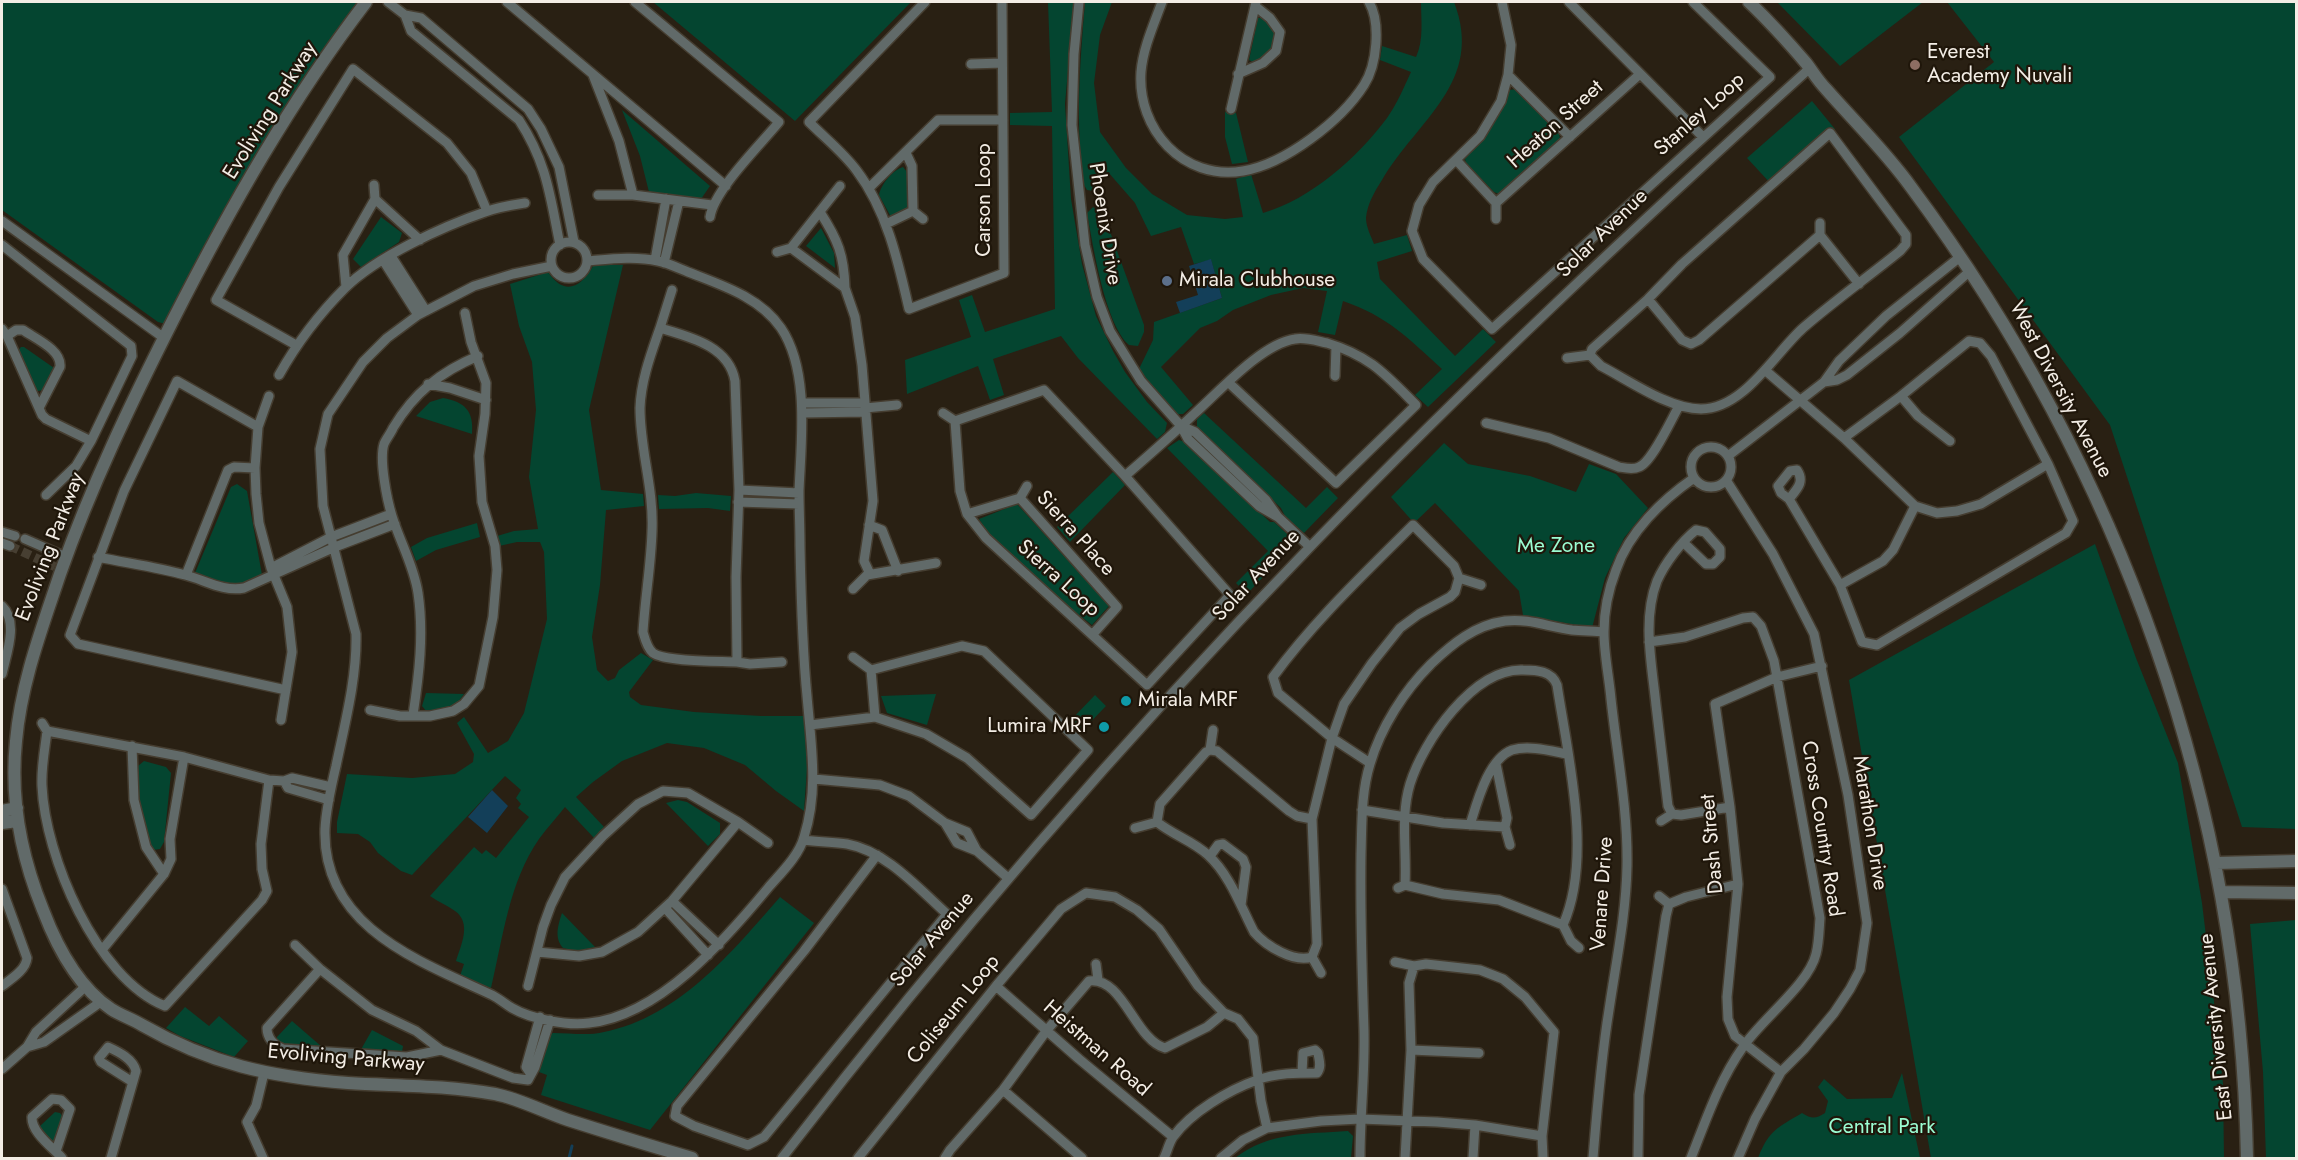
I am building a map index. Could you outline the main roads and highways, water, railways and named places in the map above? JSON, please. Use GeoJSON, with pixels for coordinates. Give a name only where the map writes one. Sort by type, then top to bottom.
{"type":"FeatureCollection","features":[{"type":"Feature","properties":{"kind":"water"},"geometry":{"type":"Polygon","coordinates":[[[1211,259],[1222,298],[1180,313],[1176,302],[1198,295],[1189,266],[1211,259]]]}},
{"type":"Feature","properties":{"kind":"water"},"geometry":{"type":"Polygon","coordinates":[[[492,790],[508,806],[487,833],[468,817],[492,790]]]}},
{"type":"Feature","properties":{"kind":"waterway"},"geometry":{"type":"LineString","coordinates":[[569,1158],[572,1146]]}},
{"type":"Feature","properties":{"kind":"tunnel"},"geometry":{"type":"LineString","coordinates":[[10,546],[62,570]]}},
{"type":"Feature","properties":{"kind":"place","name":"Everest Academy Nuvali"},"geometry":{"type":"Point","coordinates":[1915,65]}},
{"type":"Feature","properties":{"kind":"place","name":"Mirala Clubhouse"},"geometry":{"type":"Point","coordinates":[1167,281]}},
{"type":"Feature","properties":{"kind":"place","name":"Mirala MRF"},"geometry":{"type":"Point","coordinates":[1126,701]}},
{"type":"Feature","properties":{"kind":"place","name":"Lumira MRF"},"geometry":{"type":"Point","coordinates":[1104,727]}},
{"type":"Feature","properties":{"kind":"park label","name":"Me Zone"},"geometry":{"type":"Point","coordinates":[1556,547]}},
{"type":"Feature","properties":{"kind":"park label","name":"Central Park"},"geometry":{"type":"Point","coordinates":[1882,1128]}}]}
